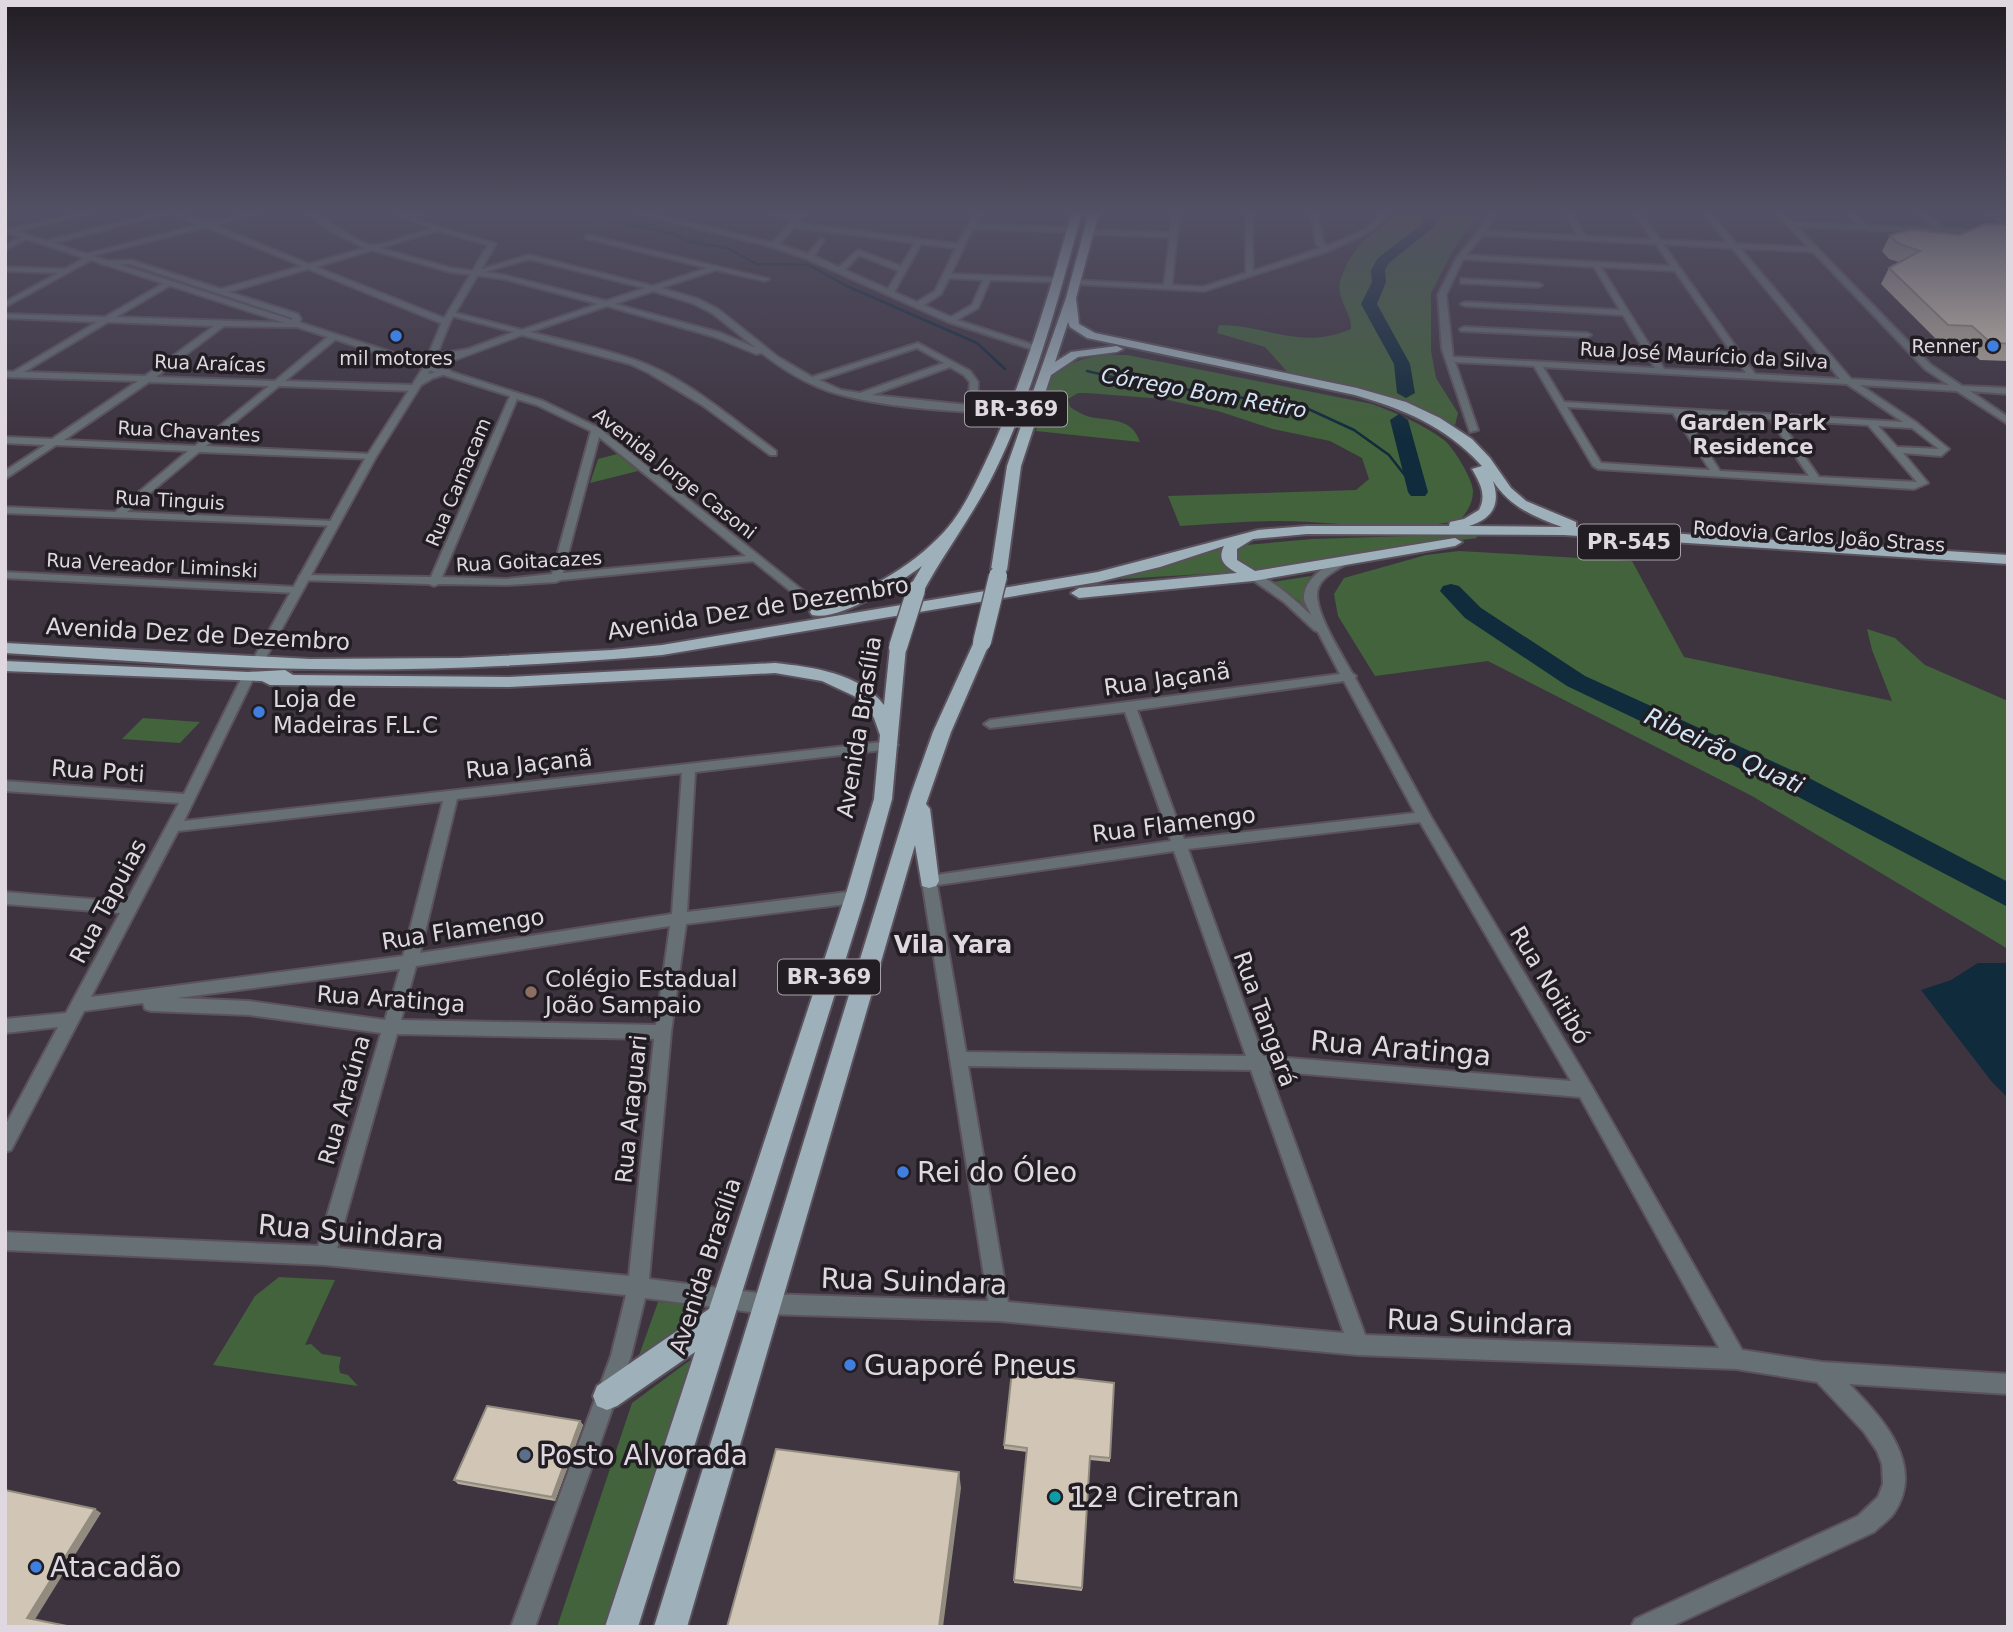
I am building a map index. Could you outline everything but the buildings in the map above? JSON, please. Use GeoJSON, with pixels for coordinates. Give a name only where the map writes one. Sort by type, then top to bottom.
{"type":"FeatureCollection","features":[{"type":"Feature","properties":{"kind":"highway","name":"Avenida Brasília"},"geometry":{"type":"LineString","coordinates":[[621,1627],[855,897],[883,799],[891,745],[898,648],[916,590],[987,473],[1015,412],[1055,288]]}},
{"type":"Feature","properties":{"kind":"highway","name":"BR-369"},"geometry":{"type":"LineString","coordinates":[[670,1627],[920,794],[942,732],[982,642],[999,570],[1014,466],[1073,288]]}},
{"type":"Feature","properties":{"kind":"highway"},"geometry":{"type":"LineString","coordinates":[[1071,298],[1074,325],[1091,336],[1357,391],[1414,410],[1448,428],[1467,442],[1485,461],[1506,491],[1521,504],[1557,521],[1616,533]]}},
{"type":"Feature","properties":{"kind":"highway"},"geometry":{"type":"LineString","coordinates":[[1044,374],[1063,360],[1087,351],[1137,351],[1354,394],[1415,416],[1443,432],[1464,449],[1487,481],[1491,503],[1482,516],[1470,522],[1402,531]]}},
{"type":"Feature","properties":{"kind":"highway","name":"Rodovia Carlos João Strass"},"geometry":{"type":"LineString","coordinates":[[1258,534],[1307,530],[1564,531],[2008,560]]}},
{"type":"Feature","properties":{"kind":"highway"},"geometry":{"type":"LineString","coordinates":[[1253,576],[1230,562],[1227,554],[1237,542],[1258,534]]}},
{"type":"Feature","properties":{"kind":"highway","name":"Avenida Dez de Dezembro"},"geometry":{"type":"LineString","coordinates":[[5,648],[255,668],[474,663],[662,650],[1098,577],[1155,564],[1217,542],[1258,534]]}},
{"type":"Feature","properties":{"kind":"highway"},"geometry":{"type":"LineString","coordinates":[[255,668],[288,657],[414,656],[620,648],[687,639],[822,611],[876,591],[925,558],[946,538]]}},
{"type":"Feature","properties":{"kind":"highway","name":"Rodovia Carlos João Strass"},"geometry":{"type":"LineString","coordinates":[[1253,576],[1451,542],[1544,538],[2008,568]]}},
{"type":"Feature","properties":{"kind":"highway","name":"Avenida Dez de Dezembro"},"geometry":{"type":"LineString","coordinates":[[5,666],[473,672],[661,659],[822,630],[1106,589],[1253,576]]}},
{"type":"Feature","properties":{"kind":"highway"},"geometry":{"type":"LineString","coordinates":[[255,668],[281,682],[482,682],[775,668],[805,670],[828,677],[870,700],[885,718],[891,745]]}},
{"type":"Feature","properties":{"kind":"highway"},"geometry":{"type":"LineString","coordinates":[[920,794],[921,832],[929,881]]}},
{"type":"Feature","properties":{"kind":"highway"},"geometry":{"type":"LineString","coordinates":[[607,1396],[722,1310]]}},
{"type":"Feature","properties":{"kind":"street"},"geometry":{"type":"LineString","coordinates":[[5,305],[36,288]]}},
{"type":"Feature","properties":{"kind":"street"},"geometry":{"type":"LineString","coordinates":[[5,380],[10,374],[159,288]]}},
{"type":"Feature","properties":{"kind":"street"},"geometry":{"type":"LineString","coordinates":[[180,288],[405,360],[430,363],[443,361],[653,288]]}},
{"type":"Feature","properties":{"kind":"street"},"geometry":{"type":"LineString","coordinates":[[212,288],[295,316],[297,319],[293,325]]}},
{"type":"Feature","properties":{"kind":"street"},"geometry":{"type":"LineString","coordinates":[[205,296],[231,288]]}},
{"type":"Feature","properties":{"kind":"street"},"geometry":{"type":"LineString","coordinates":[[361,288],[446,322]]}},
{"type":"Feature","properties":{"kind":"street","name":"Rua Tapuias"},"geometry":{"type":"LineString","coordinates":[[5,1144],[296,590],[371,457],[430,363],[446,322],[467,288]]}},
{"type":"Feature","properties":{"kind":"street"},"geometry":{"type":"LineString","coordinates":[[543,288],[718,335],[775,359],[811,380],[858,396],[1015,412]]}},
{"type":"Feature","properties":{"kind":"street"},"geometry":{"type":"LineString","coordinates":[[654,288],[695,301],[715,311],[775,359]]}},
{"type":"Feature","properties":{"kind":"street"},"geometry":{"type":"LineString","coordinates":[[880,288],[951,320],[1037,349]]}},
{"type":"Feature","properties":{"kind":"street"},"geometry":{"type":"LineString","coordinates":[[890,293],[893,288]]}},
{"type":"Feature","properties":{"kind":"street"},"geometry":{"type":"LineString","coordinates":[[918,305],[934,296],[939,288]]}},
{"type":"Feature","properties":{"kind":"street"},"geometry":{"type":"LineString","coordinates":[[951,320],[975,306],[983,288]]}},
{"type":"Feature","properties":{"kind":"street"},"geometry":{"type":"LineString","coordinates":[[1189,288],[1206,288]]}},
{"type":"Feature","properties":{"kind":"street"},"geometry":{"type":"LineString","coordinates":[[1445,288],[1441,307],[1449,359],[1473,430]]}},
{"type":"Feature","properties":{"kind":"street"},"geometry":{"type":"LineString","coordinates":[[1539,288],[1555,321]]}},
{"type":"Feature","properties":{"kind":"street"},"geometry":{"type":"LineString","coordinates":[[1610,288],[1661,371]]}},
{"type":"Feature","properties":{"kind":"street"},"geometry":{"type":"LineString","coordinates":[[1691,288],[1751,375]]}},
{"type":"Feature","properties":{"kind":"street"},"geometry":{"type":"LineString","coordinates":[[1770,288],[1846,380],[1914,425],[1944,449],[1941,453],[1894,450]]}},
{"type":"Feature","properties":{"kind":"street"},"geometry":{"type":"LineString","coordinates":[[1853,288],[1928,367],[2008,421]]}},
{"type":"Feature","properties":{"kind":"street"},"geometry":{"type":"LineString","coordinates":[[1465,304],[1555,321],[1587,335]]}},
{"type":"Feature","properties":{"kind":"street"},"geometry":{"type":"LineString","coordinates":[[451,313],[633,362],[660,373],[692,393],[773,453]]}},
{"type":"Feature","properties":{"kind":"street"},"geometry":{"type":"LineString","coordinates":[[1464,329],[1625,313]]}},
{"type":"Feature","properties":{"kind":"street"},"geometry":{"type":"LineString","coordinates":[[5,316],[293,325]]}},
{"type":"Feature","properties":{"kind":"street"},"geometry":{"type":"LineString","coordinates":[[5,476],[147,379],[221,324]]}},
{"type":"Feature","properties":{"kind":"street"},"geometry":{"type":"LineString","coordinates":[[117,515],[333,337]]}},
{"type":"Feature","properties":{"kind":"street"},"geometry":{"type":"LineString","coordinates":[[811,380],[918,345],[967,373],[975,382],[972,407]]}},
{"type":"Feature","properties":{"kind":"street"},"geometry":{"type":"LineString","coordinates":[[430,363],[469,351]]}},
{"type":"Feature","properties":{"kind":"street","name":"Rua José Maurício da Silva"},"geometry":{"type":"LineString","coordinates":[[1449,359],[2008,390]]}},
{"type":"Feature","properties":{"kind":"street"},"geometry":{"type":"LineString","coordinates":[[443,361],[442,367],[448,372]]}},
{"type":"Feature","properties":{"kind":"street","name":"Avenida Jorge Casoni"},"geometry":{"type":"LineString","coordinates":[[430,363],[448,372],[540,403],[596,430],[822,611]]}},
{"type":"Feature","properties":{"kind":"street"},"geometry":{"type":"LineString","coordinates":[[858,396],[950,364]]}},
{"type":"Feature","properties":{"kind":"street"},"geometry":{"type":"LineString","coordinates":[[1536,364],[1598,466],[1914,486],[1923,483],[1871,423]]}},
{"type":"Feature","properties":{"kind":"street"},"geometry":{"type":"LineString","coordinates":[[416,386],[430,376],[448,372]]}},
{"type":"Feature","properties":{"kind":"street","name":"Rua Araícas"},"geometry":{"type":"LineString","coordinates":[[10,374],[416,386]]}},
{"type":"Feature","properties":{"kind":"street","name":"Rua Camacam"},"geometry":{"type":"LineString","coordinates":[[433,583],[515,394]]}},
{"type":"Feature","properties":{"kind":"street"},"geometry":{"type":"LineString","coordinates":[[507,414],[540,403]]}},
{"type":"Feature","properties":{"kind":"street"},"geometry":{"type":"LineString","coordinates":[[1560,404],[1914,425]]}},
{"type":"Feature","properties":{"kind":"street"},"geometry":{"type":"LineString","coordinates":[[1677,412],[1717,474]]}},
{"type":"Feature","properties":{"kind":"street"},"geometry":{"type":"LineString","coordinates":[[1773,417],[1816,480]]}},
{"type":"Feature","properties":{"kind":"street"},"geometry":{"type":"LineString","coordinates":[[556,579],[596,430]]}},
{"type":"Feature","properties":{"kind":"street","name":"Rua Chavantes"},"geometry":{"type":"LineString","coordinates":[[5,440],[371,457]]}},
{"type":"Feature","properties":{"kind":"street","name":"Rua Tinguis"},"geometry":{"type":"LineString","coordinates":[[5,510],[333,524]]}},
{"type":"Feature","properties":{"kind":"street","name":"Rua Goitacazes"},"geometry":{"type":"LineString","coordinates":[[303,579],[433,583],[556,579],[755,558]]}},
{"type":"Feature","properties":{"kind":"street","name":"Rua Noitibó"},"geometry":{"type":"LineString","coordinates":[[1346,560],[1319,577],[1312,587],[1310,600],[1325,634],[1424,817],[1585,1090],[1736,1359]]}},
{"type":"Feature","properties":{"kind":"street","name":"Rua Vereador Liminski"},"geometry":{"type":"LineString","coordinates":[[5,575],[296,590]]}},
{"type":"Feature","properties":{"kind":"street","name":"Rua Noitibó"},"geometry":{"type":"LineString","coordinates":[[1253,576],[1288,600],[1325,634]]}},
{"type":"Feature","properties":{"kind":"street","name":"Rua Jaçanã"},"geometry":{"type":"LineString","coordinates":[[990,724],[1350,677]]}},
{"type":"Feature","properties":{"kind":"street","name":"Rua Tangará"},"geometry":{"type":"LineString","coordinates":[[1130,707],[1358,1345]]}},
{"type":"Feature","properties":{"kind":"street","name":"Rua Jaçanã"},"geometry":{"type":"LineString","coordinates":[[173,827],[891,745]]}},
{"type":"Feature","properties":{"kind":"street","name":"Rua Araguari"},"geometry":{"type":"LineString","coordinates":[[523,1627],[621,1356],[638,1287],[663,1032],[679,919],[689,768]]}},
{"type":"Feature","properties":{"kind":"street","name":"Rua Poti"},"geometry":{"type":"LineString","coordinates":[[5,786],[188,799]]}},
{"type":"Feature","properties":{"kind":"street","name":"Rua Araúna"},"geometry":{"type":"LineString","coordinates":[[325,1256],[410,961],[451,795]]}},
{"type":"Feature","properties":{"kind":"street","name":"Rua Flamengo"},"geometry":{"type":"LineString","coordinates":[[929,881],[1179,845],[1424,817]]}},
{"type":"Feature","properties":{"kind":"street"},"geometry":{"type":"LineString","coordinates":[[929,881],[1000,1311]]}},
{"type":"Feature","properties":{"kind":"street","name":"Rua Flamengo"},"geometry":{"type":"LineString","coordinates":[[5,1026],[116,1002],[410,961],[679,919],[855,897]]}},
{"type":"Feature","properties":{"kind":"street"},"geometry":{"type":"LineString","coordinates":[[5,898],[130,908]]}},
{"type":"Feature","properties":{"kind":"street"},"geometry":{"type":"LineString","coordinates":[[249,1008],[247,998],[262,981]]}},
{"type":"Feature","properties":{"kind":"street","name":"Rua Aratinga"},"geometry":{"type":"LineString","coordinates":[[116,1002],[249,1008],[390,1027],[663,1032]]}},
{"type":"Feature","properties":{"kind":"street","name":"Rua Aratinga"},"geometry":{"type":"LineString","coordinates":[[960,1059],[1256,1063],[1585,1090]]}},
{"type":"Feature","properties":{"kind":"street","name":"Rua Suindara"},"geometry":{"type":"LineString","coordinates":[[5,1241],[325,1256],[638,1287],[722,1310],[766,1304],[1000,1311],[1358,1345],[1736,1359],[1822,1372],[2008,1384]]}},
{"type":"Feature","properties":{"kind":"street"},"geometry":{"type":"LineString","coordinates":[[1643,1627],[1866,1524],[1877,1516],[1892,1496],[1896,1484],[1896,1468],[1887,1447],[1870,1420],[1822,1372]]}},
{"type":"Feature","properties":{"kind":"green space"},"geometry":{"type":"Polygon","coordinates":[[[1339,288],[1433,288],[1431,293],[1431,351],[1436,378],[1458,413],[1455,425],[1392,398],[1291,376],[1265,347],[1217,333],[1219,325],[1315,338],[1351,329],[1339,288]]]}},
{"type":"Feature","properties":{"kind":"green space"},"geometry":{"type":"Polygon","coordinates":[[[1103,355],[1127,355],[1372,404],[1390,411],[1427,429],[1448,444],[1470,480],[1473,491],[1471,503],[1460,520],[1415,526],[1277,521],[1180,526],[1168,496],[1356,490],[1369,479],[1362,458],[1330,441],[1273,429],[1218,411],[1164,399],[1078,393],[1068,399],[1070,407],[1085,415],[1126,425],[1140,442],[1036,431],[1044,391],[1051,379],[1071,364],[1103,355]]]}},
{"type":"Feature","properties":{"kind":"green space"},"geometry":{"type":"Polygon","coordinates":[[[617,454],[638,471],[590,483],[598,459],[617,454]]]}},
{"type":"Feature","properties":{"kind":"green space"},"geometry":{"type":"Polygon","coordinates":[[[1475,534],[1477,538],[1261,569],[1251,569],[1238,561],[1236,550],[1246,545],[1312,539],[1475,534]]]}},
{"type":"Feature","properties":{"kind":"green space"},"geometry":{"type":"Polygon","coordinates":[[[1221,549],[1223,561],[1238,572],[1120,579],[1221,549]]]}},
{"type":"Feature","properties":{"kind":"green space"},"geometry":{"type":"Polygon","coordinates":[[[1459,551],[1632,561],[1684,657],[1892,701],[1872,650],[1867,629],[1895,638],[1925,665],[2008,701],[2008,949],[1752,796],[1488,661],[1375,676],[1338,616],[1334,594],[1344,578],[1426,555],[1459,551]]]}},
{"type":"Feature","properties":{"kind":"green space"},"geometry":{"type":"Polygon","coordinates":[[[1311,576],[1306,593],[1315,621],[1299,601],[1273,582],[1311,576]]]}},
{"type":"Feature","properties":{"kind":"green space"},"geometry":{"type":"Polygon","coordinates":[[[143,718],[200,722],[180,743],[122,739],[143,718]]]}},
{"type":"Feature","properties":{"kind":"green space"},"geometry":{"type":"Polygon","coordinates":[[[279,1277],[335,1280],[305,1345],[311,1344],[322,1354],[341,1357],[340,1373],[348,1375],[358,1386],[213,1365],[255,1296],[279,1277]]]}},
{"type":"Feature","properties":{"kind":"green space"},"geometry":{"type":"Polygon","coordinates":[[[658,1302],[696,1304],[688,1324],[674,1339],[637,1361],[658,1302]]]}},
{"type":"Feature","properties":{"kind":"green space"},"geometry":{"type":"Polygon","coordinates":[[[689,1361],[695,1363],[607,1627],[557,1627],[632,1403],[689,1361]]]}},
{"type":"Feature","properties":{"kind":"water"},"geometry":{"type":"Polygon","coordinates":[[[1978,963],[2008,963],[2008,1098],[1992,1082],[1921,990],[1951,980],[1978,963]]]}},
{"type":"Feature","properties":{"kind":"waterway","name":"Córrego Bom Retiro"},"geometry":{"type":"LineString","coordinates":[[852,288],[977,343],[1005,369]]}},
{"type":"Feature","properties":{"kind":"waterway","name":"Ribeirão Quati"},"geometry":{"type":"LineString","coordinates":[[1376,288],[1369,304],[1402,364],[1406,393]]}},
{"type":"Feature","properties":{"kind":"waterway","name":"Córrego Bom Retiro"},"geometry":{"type":"LineString","coordinates":[[1087,371],[1129,381],[1304,407],[1354,430],[1389,455],[1418,492]]}},
{"type":"Feature","properties":{"kind":"waterway","name":"Ribeirão Quati"},"geometry":{"type":"LineString","coordinates":[[1399,420],[1418,492]]}},
{"type":"Feature","properties":{"kind":"waterway","name":"Ribeirão Quati"},"geometry":{"type":"LineString","coordinates":[[1451,591],[1473,613],[1576,681],[1799,785],[2008,896]]}},
{"type":"Feature","properties":{"kind":"place","name":"mil motores"},"geometry":{"type":"Point","coordinates":[396,336]}},
{"type":"Feature","properties":{"kind":"place","name":"Renner"},"geometry":{"type":"Point","coordinates":[1993,346]}},
{"type":"Feature","properties":{"kind":"place","name":"Loja de Madeiras F.L.C"},"geometry":{"type":"Point","coordinates":[259,712]}},
{"type":"Feature","properties":{"kind":"place","name":"Colégio Estadual João Sampaio"},"geometry":{"type":"Point","coordinates":[531,992]}},
{"type":"Feature","properties":{"kind":"place","name":"Rei do Óleo"},"geometry":{"type":"Point","coordinates":[903,1172]}},
{"type":"Feature","properties":{"kind":"place","name":"Guaporé Pneus"},"geometry":{"type":"Point","coordinates":[850,1365]}},
{"type":"Feature","properties":{"kind":"place","name":"Posto Alvorada"},"geometry":{"type":"Point","coordinates":[525,1455]}},
{"type":"Feature","properties":{"kind":"place","name":"12ª Ciretran"},"geometry":{"type":"Point","coordinates":[1055,1497]}},
{"type":"Feature","properties":{"kind":"place","name":"Atacadão"},"geometry":{"type":"Point","coordinates":[36,1567]}},
{"type":"Feature","properties":{"kind":"district","name":"Garden Park Residence"},"geometry":{"type":"Point","coordinates":[1753,435]}},
{"type":"Feature","properties":{"kind":"district","name":"Vila Yara"},"geometry":{"type":"Point","coordinates":[953,945]}}]}
